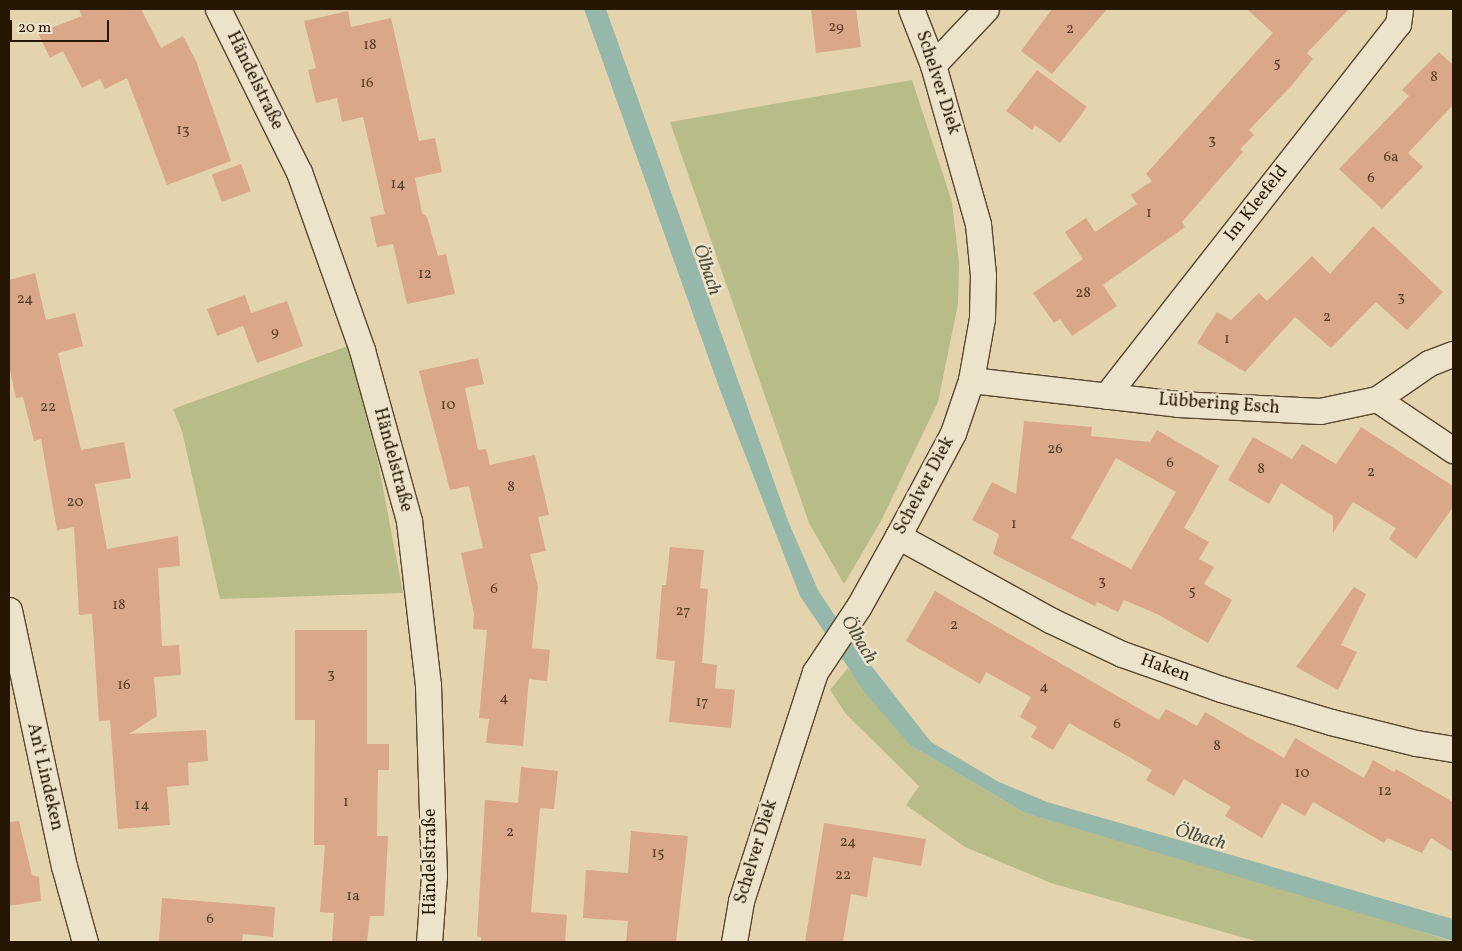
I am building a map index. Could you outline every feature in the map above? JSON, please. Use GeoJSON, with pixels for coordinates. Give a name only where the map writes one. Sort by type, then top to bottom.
{"type":"FeatureCollection","features":[{"type":"Feature","properties":{"kind":"street","name":"Händelstraße"},"geometry":{"type":"LineString","coordinates":[[218,9],[298,172],[362,350],[409,521],[428,685],[434,876],[429,942]]}},
{"type":"Feature","properties":{"kind":"street","name":"Schelver Diek"},"geometry":{"type":"LineString","coordinates":[[734,942],[741,901],[815,672],[859,606],[898,536],[953,433],[971,380],[982,318],[983,276],[978,224],[933,65],[911,9]]}},
{"type":"Feature","properties":{"kind":"street"},"geometry":{"type":"LineString","coordinates":[[933,65],[986,9]]}},
{"type":"Feature","properties":{"kind":"street","name":"Im Kleefeld"},"geometry":{"type":"LineString","coordinates":[[1106,396],[1398,24],[1400,9]]}},
{"type":"Feature","properties":{"kind":"street","name":"Lübbering Esch"},"geometry":{"type":"LineString","coordinates":[[971,380],[1237,409],[1320,411],[1377,399],[1429,363],[1453,354]]}},
{"type":"Feature","properties":{"kind":"street"},"geometry":{"type":"LineString","coordinates":[[1377,399],[1453,450]]}},
{"type":"Feature","properties":{"kind":"street","name":"Haken"},"geometry":{"type":"LineString","coordinates":[[898,536],[1050,620],[1122,654],[1221,689],[1322,719],[1416,743],[1453,748]]}},
{"type":"Feature","properties":{"kind":"street","name":"An't Lindeken"},"geometry":{"type":"LineString","coordinates":[[9,610],[12,645],[64,866],[85,942]]}},
{"type":"Feature","properties":{"kind":"green space"},"geometry":{"type":"Polygon","coordinates":[[[912,80],[952,202],[959,263],[958,304],[938,402],[881,521],[844,584],[809,523],[670,122],[912,80]]]}},
{"type":"Feature","properties":{"kind":"green space"},"geometry":{"type":"Polygon","coordinates":[[[348,346],[378,462],[403,593],[220,599],[182,431],[173,409],[348,346]]]}},
{"type":"Feature","properties":{"kind":"green space"},"geometry":{"type":"Polygon","coordinates":[[[848,668],[910,745],[1025,813],[1351,908],[1453,942],[1259,942],[1051,883],[965,847],[906,805],[919,786],[846,714],[830,690],[848,668]]]}},
{"type":"Feature","properties":{"kind":"shaded area"},"geometry":{"type":"Polygon","coordinates":[[[584,9],[606,9],[788,521],[818,590],[848,636],[931,742],[999,782],[1047,802],[1453,919],[1453,941],[1025,813],[910,745],[866,694],[800,596],[720,390],[584,9]]]}},
{"type":"Feature","properties":{"kind":"building"},"geometry":{"type":"Polygon","coordinates":[[[79,9],[141,9],[161,48],[183,36],[196,61],[231,161],[167,185],[127,78],[105,89],[100,79],[82,88],[63,51],[50,58],[38,33],[82,16],[79,9]]]}},
{"type":"Feature","properties":{"kind":"building"},"geometry":{"type":"Polygon","coordinates":[[[811,9],[856,9],[861,47],[816,53],[811,9]]]}},
{"type":"Feature","properties":{"kind":"building"},"geometry":{"type":"Polygon","coordinates":[[[1052,9],[1107,9],[1052,74],[1021,51],[1052,9]]]}},
{"type":"Feature","properties":{"kind":"building"},"geometry":{"type":"Polygon","coordinates":[[[1247,9],[1349,9],[1307,53],[1313,59],[1292,85],[1249,130],[1254,135],[1240,149],[1243,152],[1182,222],[1185,227],[1103,285],[1117,306],[1072,336],[1060,319],[1054,323],[1033,293],[1083,259],[1065,232],[1086,218],[1095,232],[1137,204],[1131,195],[1152,181],[1146,174],[1273,33],[1247,9]]]}},
{"type":"Feature","properties":{"kind":"building"},"geometry":{"type":"Polygon","coordinates":[[[348,11],[351,27],[391,18],[419,141],[435,138],[442,172],[415,178],[422,213],[427,217],[438,256],[446,254],[455,294],[407,304],[393,244],[377,247],[370,217],[385,214],[363,117],[342,122],[337,98],[316,103],[308,70],[316,68],[304,21],[348,11]]]}},
{"type":"Feature","properties":{"kind":"building"},"geometry":{"type":"Polygon","coordinates":[[[1439,52],[1453,65],[1453,105],[1408,153],[1423,167],[1382,209],[1339,169],[1409,96],[1402,90],[1439,52]]]}},
{"type":"Feature","properties":{"kind":"building"},"geometry":{"type":"Polygon","coordinates":[[[1037,70],[1087,107],[1060,143],[1035,125],[1032,130],[1006,111],[1037,70]]]}},
{"type":"Feature","properties":{"kind":"building"},"geometry":{"type":"Polygon","coordinates":[[[241,164],[251,191],[222,202],[212,175],[241,164]]]}},
{"type":"Feature","properties":{"kind":"building"},"geometry":{"type":"Polygon","coordinates":[[[1373,226],[1443,292],[1407,330],[1376,302],[1331,348],[1295,317],[1245,372],[1197,343],[1217,312],[1231,320],[1259,293],[1267,301],[1312,256],[1330,274],[1373,226]]]}},
{"type":"Feature","properties":{"kind":"building"},"geometry":{"type":"Polygon","coordinates":[[[35,273],[46,320],[75,313],[83,346],[58,353],[81,450],[124,442],[131,478],[95,484],[107,549],[178,536],[180,566],[158,568],[162,646],[179,645],[181,675],[154,677],[157,716],[129,734],[206,730],[208,761],[188,763],[189,785],[167,787],[170,825],[118,829],[110,720],[99,721],[92,614],[79,615],[74,527],[57,530],[41,439],[34,441],[23,397],[16,398],[9,366],[9,280],[35,273]]]}},
{"type":"Feature","properties":{"kind":"building"},"geometry":{"type":"Polygon","coordinates":[[[245,295],[251,313],[287,301],[303,346],[257,363],[243,326],[217,336],[207,309],[245,295]]]}},
{"type":"Feature","properties":{"kind":"building"},"geometry":{"type":"Polygon","coordinates":[[[478,358],[484,384],[465,388],[478,450],[486,449],[490,465],[535,455],[549,515],[538,517],[546,551],[530,554],[538,587],[532,648],[550,650],[547,681],[529,679],[523,746],[486,743],[489,719],[479,718],[487,630],[473,629],[474,614],[461,553],[483,548],[469,486],[450,490],[419,371],[478,358]]]}},
{"type":"Feature","properties":{"kind":"building"},"geometry":{"type":"Polygon","coordinates":[[[1024,421],[1092,427],[1091,436],[1150,442],[1157,430],[1219,466],[1184,528],[1209,542],[1199,559],[1214,567],[1204,584],[1232,600],[1208,643],[1157,614],[1124,600],[1118,612],[1097,602],[1095,606],[993,554],[999,534],[972,520],[992,482],[1016,494],[1024,421]],[[1116,458],[1071,538],[1131,569],[1176,492],[1116,458]]]}},
{"type":"Feature","properties":{"kind":"building"},"geometry":{"type":"Polygon","coordinates":[[[1361,427],[1453,486],[1453,507],[1416,559],[1389,539],[1396,528],[1353,502],[1333,533],[1333,516],[1281,483],[1269,504],[1228,480],[1253,437],[1292,459],[1302,444],[1336,464],[1361,427]]]}},
{"type":"Feature","properties":{"kind":"building"},"geometry":{"type":"Polygon","coordinates":[[[670,547],[704,550],[700,588],[708,589],[702,663],[717,665],[715,688],[735,690],[731,728],[669,722],[675,661],[656,659],[662,585],[666,585],[670,547]]]}},
{"type":"Feature","properties":{"kind":"building"},"geometry":{"type":"Polygon","coordinates":[[[1354,587],[1366,594],[1341,645],[1357,652],[1338,690],[1296,667],[1354,587]]]}},
{"type":"Feature","properties":{"kind":"building"},"geometry":{"type":"Polygon","coordinates":[[[935,591],[1159,720],[1166,709],[1197,726],[1205,712],[1284,758],[1295,738],[1364,778],[1373,760],[1394,772],[1396,769],[1453,802],[1453,852],[1431,838],[1422,853],[1387,838],[1384,843],[1313,802],[1305,816],[1282,803],[1262,838],[1225,816],[1231,807],[1184,779],[1174,796],[1146,780],[1152,770],[1069,723],[1053,750],[1031,737],[1037,727],[1020,717],[1031,697],[986,672],[980,684],[906,641],[935,591]]]}},
{"type":"Feature","properties":{"kind":"building"},"geometry":{"type":"Polygon","coordinates":[[[295,630],[367,630],[367,744],[389,744],[389,770],[378,770],[377,836],[388,836],[384,916],[370,916],[367,942],[332,942],[334,913],[320,912],[325,845],[314,845],[315,720],[295,720],[295,630]]]}},
{"type":"Feature","properties":{"kind":"building"},"geometry":{"type":"Polygon","coordinates":[[[521,767],[558,771],[554,809],[540,808],[531,912],[567,915],[565,942],[481,942],[481,937],[477,936],[485,800],[518,803],[521,767]]]}},
{"type":"Feature","properties":{"kind":"building"},"geometry":{"type":"Polygon","coordinates":[[[19,821],[32,875],[39,877],[41,901],[9,906],[9,822],[19,821]]]}},
{"type":"Feature","properties":{"kind":"building"},"geometry":{"type":"Polygon","coordinates":[[[824,823],[926,839],[921,866],[873,857],[867,897],[851,894],[843,942],[805,942],[824,823]]]}},
{"type":"Feature","properties":{"kind":"building"},"geometry":{"type":"Polygon","coordinates":[[[631,831],[688,836],[676,942],[626,942],[628,921],[583,918],[586,870],[628,873],[631,831]]]}},
{"type":"Feature","properties":{"kind":"building"},"geometry":{"type":"Polygon","coordinates":[[[162,898],[275,907],[273,937],[243,934],[242,942],[159,942],[162,898]]]}},
{"type":"Feature","properties":{"kind":"water label","name":"Ölbach"},"geometry":{"type":"Point","coordinates":[706,270]}},
{"type":"Feature","properties":{"kind":"water label","name":"Ölbach"},"geometry":{"type":"Point","coordinates":[858,640]}},
{"type":"Feature","properties":{"kind":"water label","name":"Ölbach"},"geometry":{"type":"Point","coordinates":[1200,838]}}]}
